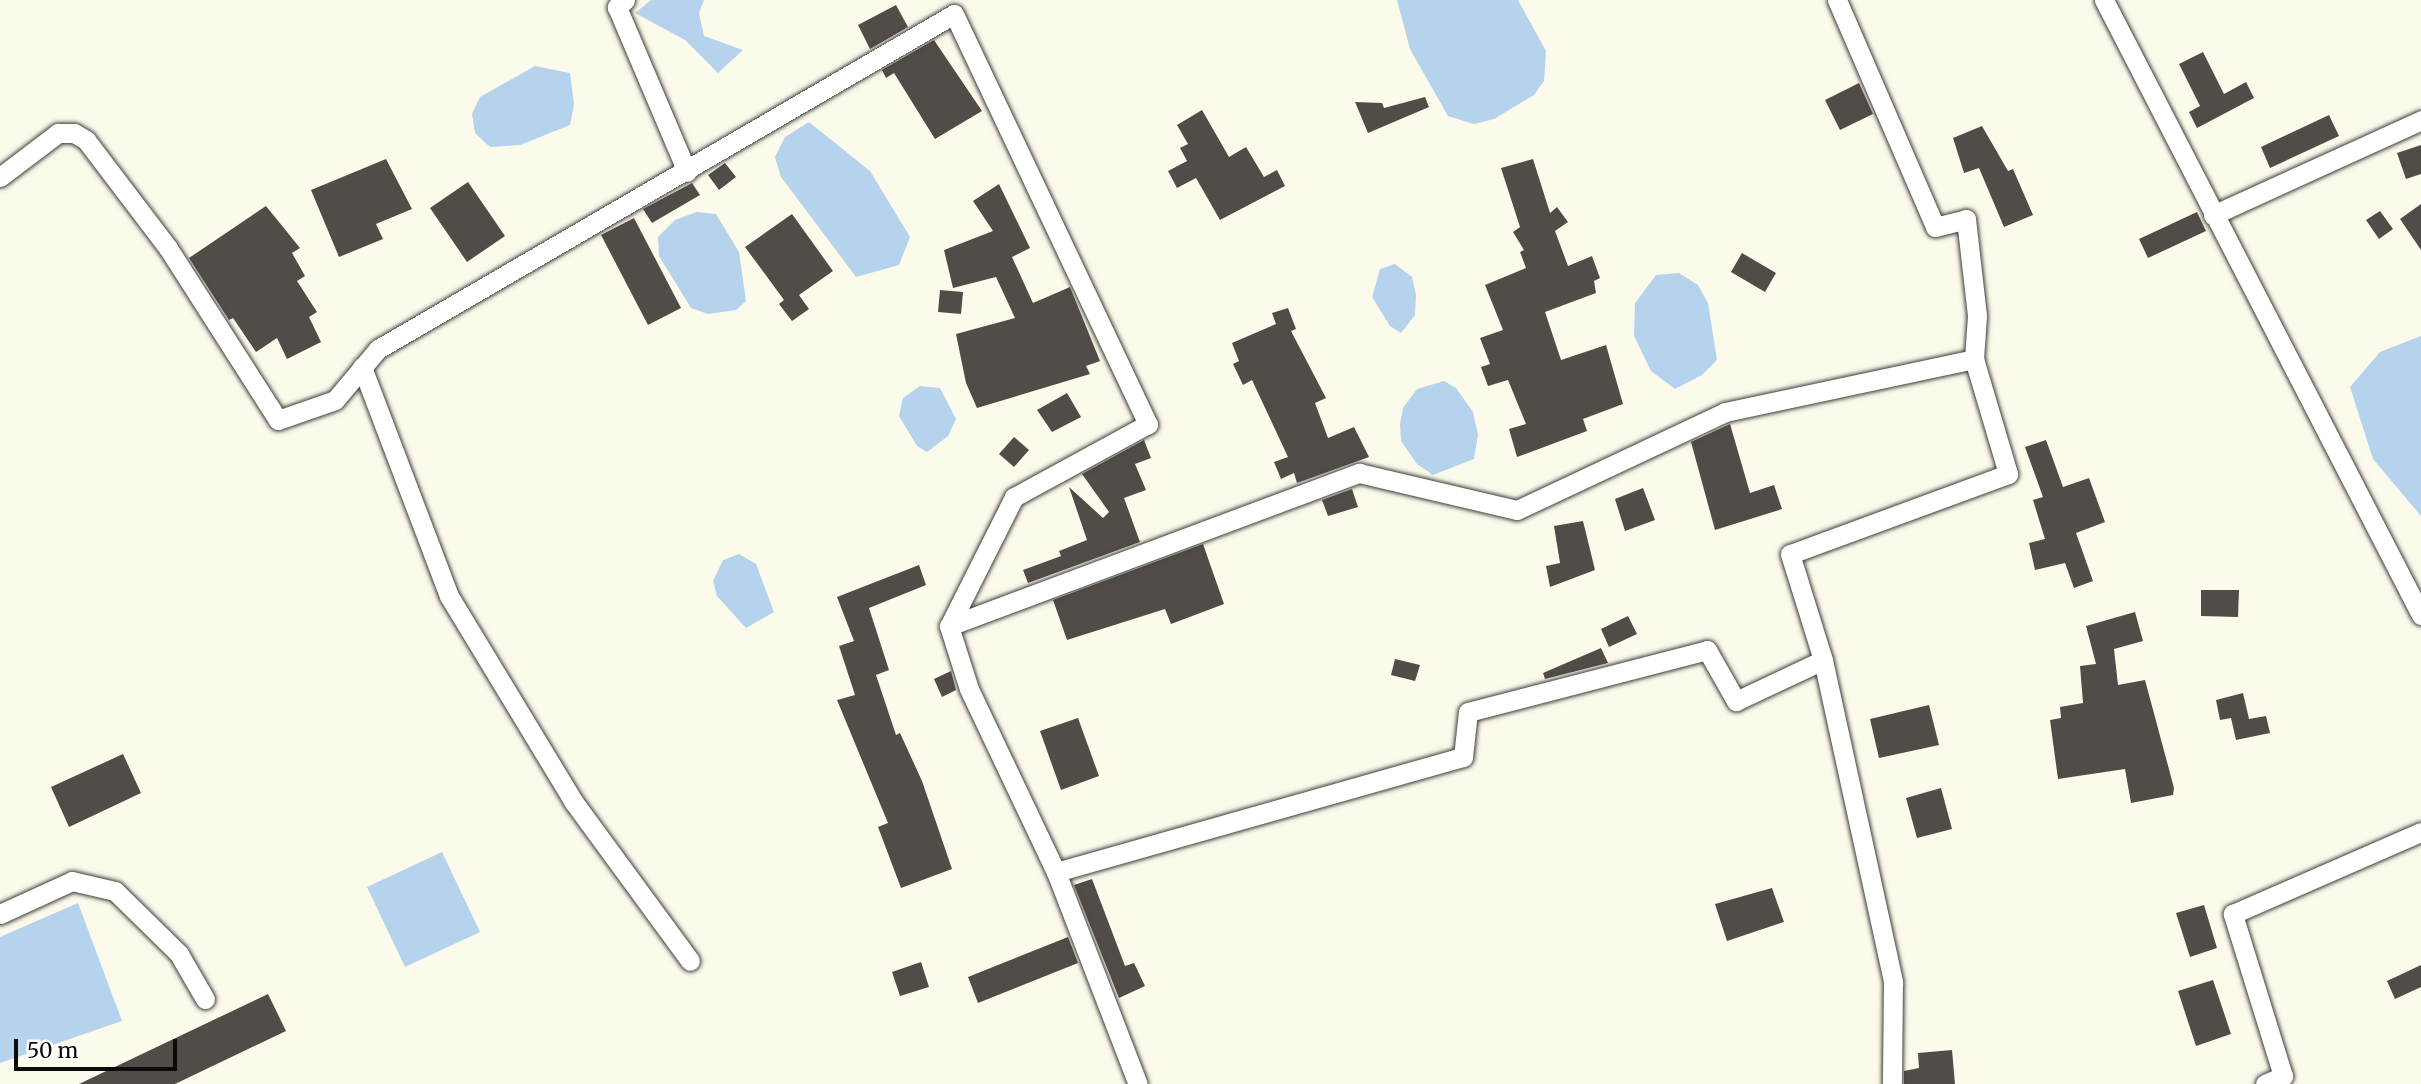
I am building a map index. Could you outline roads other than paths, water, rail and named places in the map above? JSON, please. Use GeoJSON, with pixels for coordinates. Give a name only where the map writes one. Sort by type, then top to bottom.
{"type":"FeatureCollection","features":[{"type":"Feature","properties":{"kind":"street"},"geometry":{"type":"LineString","coordinates":[[625,0],[617,7],[687,172]]}},
{"type":"Feature","properties":{"kind":"street"},"geometry":{"type":"LineString","coordinates":[[1837,0],[1935,227],[1966,219],[1977,316],[1974,359],[2008,474],[1790,554],[1823,660],[1893,982],[1892,1084]]}},
{"type":"Feature","properties":{"kind":"street"},"geometry":{"type":"LineString","coordinates":[[2104,0],[2421,615]]}},
{"type":"Feature","properties":{"kind":"street"},"geometry":{"type":"LineString","coordinates":[[0,177],[58,133],[74,133],[86,140],[168,248],[278,420],[335,400],[378,349],[687,172],[954,14],[1148,424],[1014,497],[949,626],[969,689],[1056,872],[1138,1084]]}},
{"type":"Feature","properties":{"kind":"street"},"geometry":{"type":"LineString","coordinates":[[2213,215],[2421,120]]}},
{"type":"Feature","properties":{"kind":"street"},"geometry":{"type":"LineString","coordinates":[[949,626],[1359,473],[1517,509],[1725,412],[1974,359]]}},
{"type":"Feature","properties":{"kind":"street"},"geometry":{"type":"LineString","coordinates":[[362,367],[449,596],[573,800],[690,961]]}},
{"type":"Feature","properties":{"kind":"street"},"geometry":{"type":"LineString","coordinates":[[1056,872],[1463,757],[1468,712],[1707,650],[1736,701],[1823,660]]}},
{"type":"Feature","properties":{"kind":"street"},"geometry":{"type":"LineString","coordinates":[[2265,1084],[2283,1076],[2233,914],[2421,832]]}},
{"type":"Feature","properties":{"kind":"street"},"geometry":{"type":"LineString","coordinates":[[0,914],[72,881],[115,891],[179,954],[205,999]]}},
{"type":"Feature","properties":{"kind":"water"},"geometry":{"type":"Polygon","coordinates":[[[651,0],[704,0],[699,13],[704,36],[743,50],[718,73],[685,40],[635,13],[651,0]]]}},
{"type":"Feature","properties":{"kind":"water"},"geometry":{"type":"Polygon","coordinates":[[[1397,0],[1518,0],[1546,51],[1544,81],[1534,95],[1494,119],[1474,124],[1448,116],[1410,49],[1397,0]]]}},
{"type":"Feature","properties":{"kind":"water"},"geometry":{"type":"Polygon","coordinates":[[[535,66],[570,73],[574,104],[570,125],[520,145],[490,147],[475,133],[472,114],[480,97],[535,66]]]}},
{"type":"Feature","properties":{"kind":"water"},"geometry":{"type":"Polygon","coordinates":[[[809,122],[870,171],[910,237],[899,265],[856,277],[781,177],[775,157],[785,137],[809,122]]]}},
{"type":"Feature","properties":{"kind":"water"},"geometry":{"type":"Polygon","coordinates":[[[697,212],[716,214],[739,252],[746,301],[736,310],[708,314],[691,308],[659,256],[658,237],[675,220],[697,212]]]}},
{"type":"Feature","properties":{"kind":"water"},"geometry":{"type":"Polygon","coordinates":[[[1395,264],[1412,277],[1416,295],[1415,315],[1401,333],[1390,326],[1372,297],[1380,269],[1395,264]]]}},
{"type":"Feature","properties":{"kind":"water"},"geometry":{"type":"Polygon","coordinates":[[[1679,273],[1698,285],[1708,303],[1717,360],[1702,375],[1675,389],[1651,371],[1634,336],[1635,303],[1656,275],[1679,273]]]}},
{"type":"Feature","properties":{"kind":"water"},"geometry":{"type":"Polygon","coordinates":[[[2421,336],[2421,516],[2373,459],[2350,387],[2380,352],[2421,336]]]}},
{"type":"Feature","properties":{"kind":"water"},"geometry":{"type":"Polygon","coordinates":[[[1444,381],[1456,388],[1473,412],[1478,435],[1474,459],[1433,475],[1417,464],[1401,441],[1400,424],[1403,408],[1417,389],[1444,381]]]}},
{"type":"Feature","properties":{"kind":"water"},"geometry":{"type":"Polygon","coordinates":[[[920,386],[940,388],[956,419],[948,436],[927,452],[917,446],[899,416],[903,398],[920,386]]]}},
{"type":"Feature","properties":{"kind":"water"},"geometry":{"type":"Polygon","coordinates":[[[739,554],[756,564],[774,612],[746,628],[717,596],[713,581],[723,560],[739,554]]]}},
{"type":"Feature","properties":{"kind":"water"},"geometry":{"type":"Polygon","coordinates":[[[442,852],[480,932],[405,967],[367,887],[442,852]]]}},
{"type":"Feature","properties":{"kind":"water"},"geometry":{"type":"Polygon","coordinates":[[[78,903],[122,1021],[0,1063],[0,937],[78,903]]]}}]}
